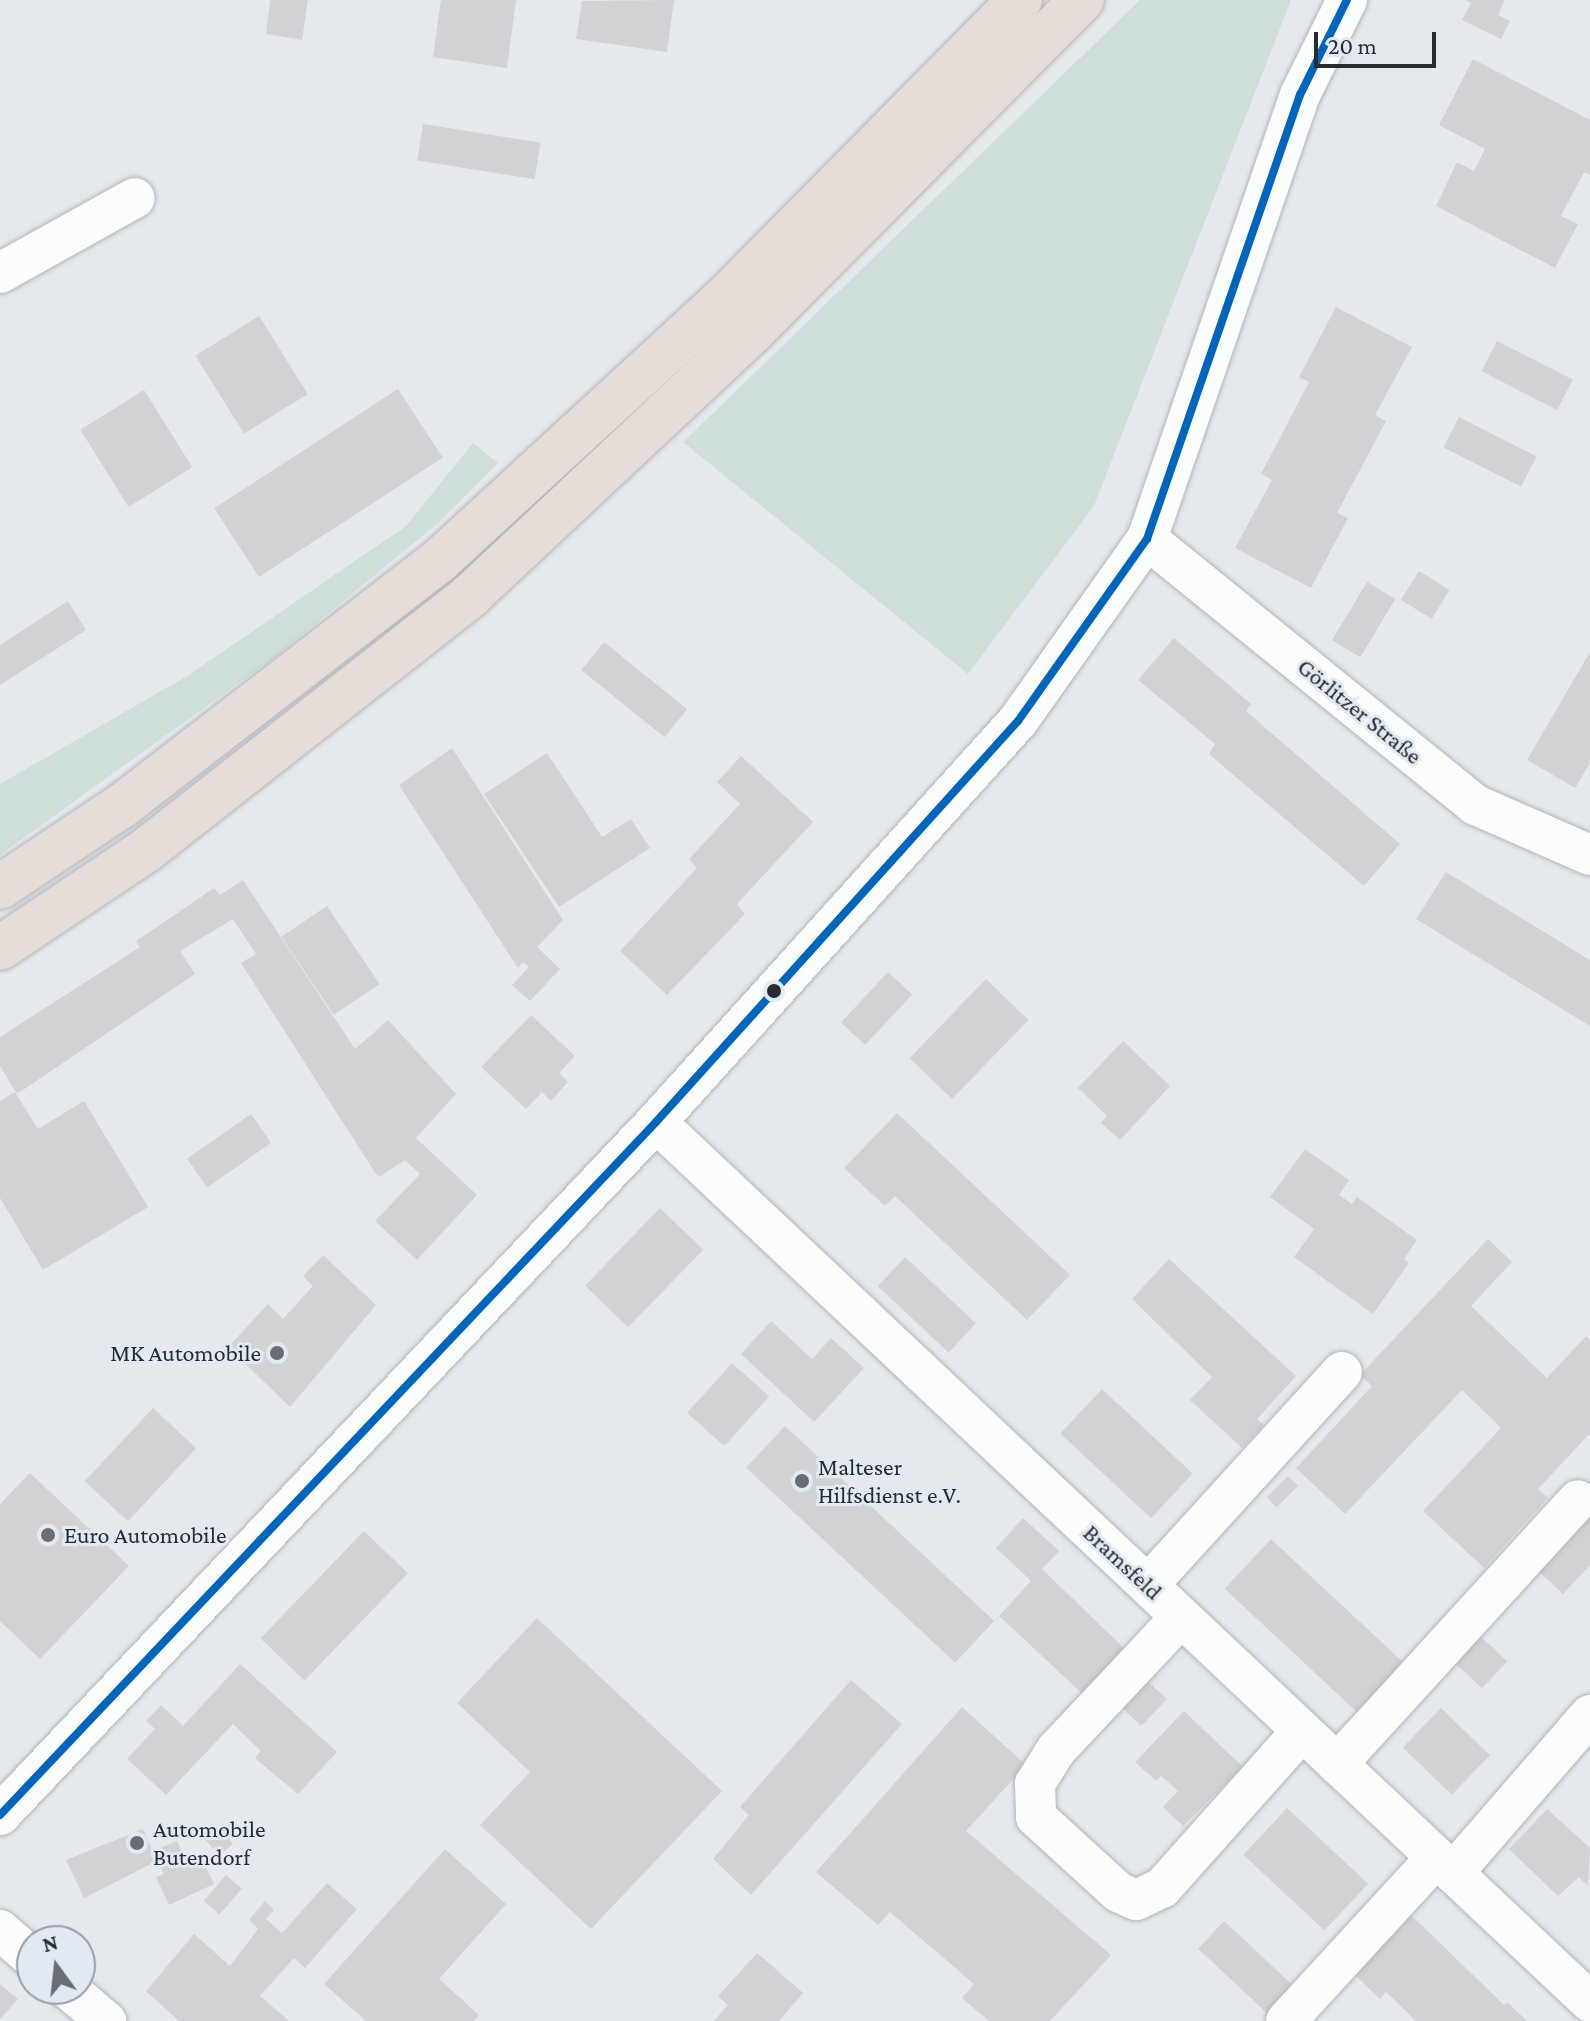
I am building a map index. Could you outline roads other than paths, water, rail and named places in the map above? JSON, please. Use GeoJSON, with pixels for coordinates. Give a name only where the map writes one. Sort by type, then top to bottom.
{"type":"FeatureCollection","features":[{"type":"Feature","properties":{"kind":"highway"},"geometry":{"type":"LineString","coordinates":[[0,887],[123,805],[440,560],[722,301],[1020,0]]}},
{"type":"Feature","properties":{"kind":"highway"},"geometry":{"type":"LineString","coordinates":[[0,948],[145,851],[471,595],[753,331],[1082,0]]}},
{"type":"Feature","properties":{"kind":"street"},"geometry":{"type":"LineString","coordinates":[[0,1815],[656,1122],[1018,721],[1147,539],[1300,95],[1347,0]]}},
{"type":"Feature","properties":{"kind":"street"},"geometry":{"type":"LineString","coordinates":[[0,273],[135,198]]}},
{"type":"Feature","properties":{"kind":"street","name":"Görlitzer Straße"},"geometry":{"type":"LineString","coordinates":[[1147,539],[1476,805],[1590,855]]}},
{"type":"Feature","properties":{"kind":"street","name":"Bramsfeld"},"geometry":{"type":"LineString","coordinates":[[656,1122],[1590,2002]]}},
{"type":"Feature","properties":{"kind":"street"},"geometry":{"type":"LineString","coordinates":[[1148,1585],[1342,1372]]}},
{"type":"Feature","properties":{"kind":"street"},"geometry":{"type":"LineString","coordinates":[[1337,1764],[1578,1500]]}},
{"type":"Feature","properties":{"kind":"street"},"geometry":{"type":"LineString","coordinates":[[1181,1617],[1056,1750],[1035,1783],[1036,1817],[1118,1892],[1136,1900],[1162,1888],[1302,1731]]}},
{"type":"Feature","properties":{"kind":"street"},"geometry":{"type":"LineString","coordinates":[[1286,2021],[1445,1865],[1590,1715]]}},
{"type":"Feature","properties":{"kind":"street"},"geometry":{"type":"LineString","coordinates":[[0,1930],[16,1944]]}},
{"type":"Feature","properties":{"kind":"street"},"geometry":{"type":"LineString","coordinates":[[87,2005],[106,2021]]}},
{"type":"Feature","properties":{"kind":"place","name":"MK Automobile"},"geometry":{"type":"Point","coordinates":[277,1353]}},
{"type":"Feature","properties":{"kind":"place","name":"Malteser Hilfsdienst e.V."},"geometry":{"type":"Point","coordinates":[802,1481]}},
{"type":"Feature","properties":{"kind":"place","name":"Euro Automobile"},"geometry":{"type":"Point","coordinates":[48,1535]}},
{"type":"Feature","properties":{"kind":"place","name":"Automobile Butendorf"},"geometry":{"type":"Point","coordinates":[137,1843]}}]}
